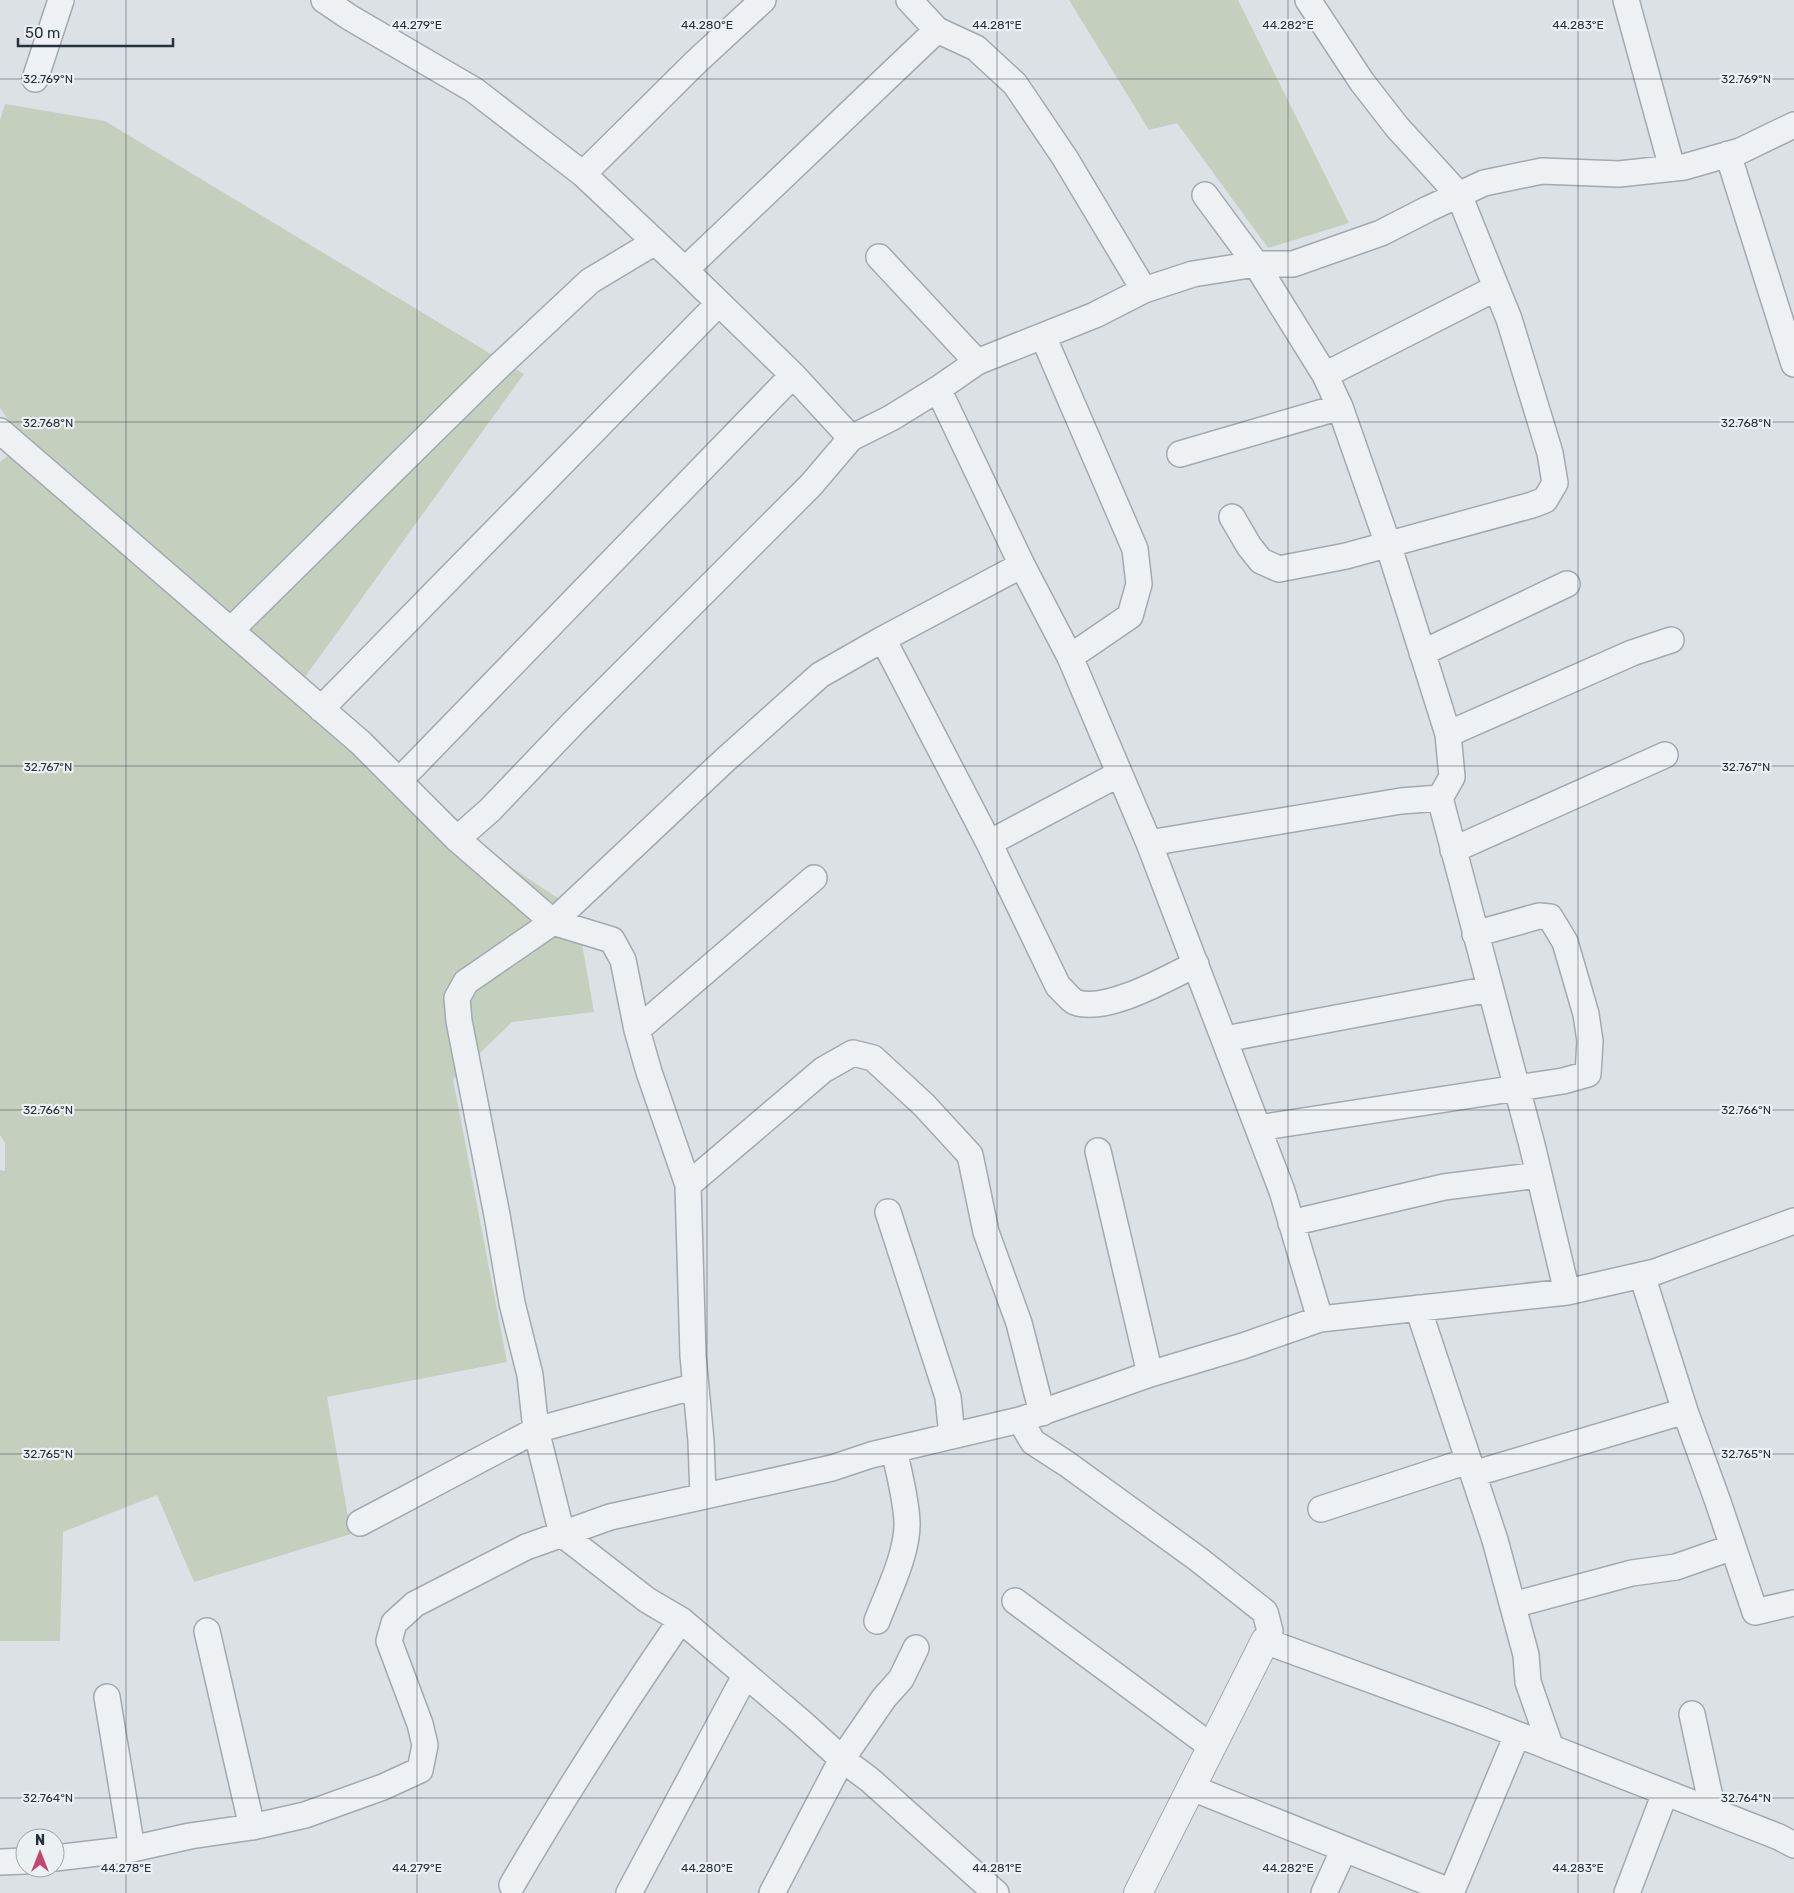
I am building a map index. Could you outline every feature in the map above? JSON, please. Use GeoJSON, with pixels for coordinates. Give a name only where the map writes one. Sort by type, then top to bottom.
{"type":"FeatureCollection","features":[{"type":"Feature","properties":{"kind":"street"},"geometry":{"type":"LineString","coordinates":[[35,79],[61,0]]}},
{"type":"Feature","properties":{"kind":"street"},"geometry":{"type":"LineString","coordinates":[[324,0],[349,17],[474,90],[583,174],[719,302],[793,375],[851,438]]}},
{"type":"Feature","properties":{"kind":"street"},"geometry":{"type":"LineString","coordinates":[[583,174],[696,62],[762,0]]}},
{"type":"Feature","properties":{"kind":"street"},"geometry":{"type":"LineString","coordinates":[[909,0],[937,30],[976,48],[1014,84],[1065,158],[1144,290]]}},
{"type":"Feature","properties":{"kind":"street"},"geometry":{"type":"LineString","coordinates":[[1232,517],[1249,546],[1261,561],[1278,569],[1315,563],[1545,500],[1555,483],[1550,453],[1509,319],[1459,195],[1397,127],[1374,97],[1308,0]]}},
{"type":"Feature","properties":{"kind":"street"},"geometry":{"type":"LineString","coordinates":[[1626,0],[1672,168]]}},
{"type":"Feature","properties":{"kind":"street"},"geometry":{"type":"LineString","coordinates":[[685,270],[937,30]]}},
{"type":"Feature","properties":{"kind":"street"},"geometry":{"type":"LineString","coordinates":[[457,839],[490,810],[689,606],[811,485],[851,438],[891,418],[977,362],[1095,314],[1144,290],[1193,274],[1256,264],[1293,264],[1381,233],[1484,183],[1542,170],[1619,174],[1684,167],[1740,151],[1794,125]]}},
{"type":"Feature","properties":{"kind":"street"},"geometry":{"type":"LineString","coordinates":[[1728,154],[1794,364]]}},
{"type":"Feature","properties":{"kind":"street"},"geometry":{"type":"LineString","coordinates":[[1205,195],[1256,264],[1325,375],[1340,407],[1388,544],[1448,734],[1452,777],[1440,798],[1517,1087],[1567,1292]]}},
{"type":"Feature","properties":{"kind":"street"},"geometry":{"type":"LineString","coordinates":[[231,630],[590,280],[655,242]]}},
{"type":"Feature","properties":{"kind":"street"},"geometry":{"type":"LineString","coordinates":[[880,258],[977,362]]}},
{"type":"Feature","properties":{"kind":"street"},"geometry":{"type":"LineString","coordinates":[[1325,375],[1496,288]]}},
{"type":"Feature","properties":{"kind":"street"},"geometry":{"type":"LineString","coordinates":[[321,708],[719,302]]}},
{"type":"Feature","properties":{"kind":"street"},"geometry":{"type":"LineString","coordinates":[[1043,336],[1135,549],[1139,584],[1130,616],[1070,657]]}},
{"type":"Feature","properties":{"kind":"street"},"geometry":{"type":"LineString","coordinates":[[399,781],[793,375]]}},
{"type":"Feature","properties":{"kind":"street"},"geometry":{"type":"LineString","coordinates":[[938,389],[1022,566],[1070,657],[1149,843],[1282,1192],[1320,1319]]}},
{"type":"Feature","properties":{"kind":"street"},"geometry":{"type":"LineString","coordinates":[[1180,454],[1340,407]]}},
{"type":"Feature","properties":{"kind":"street"},"geometry":{"type":"LineString","coordinates":[[0,431],[361,743],[457,839],[553,922],[612,940],[623,960],[637,1030],[649,1072],[688,1185],[693,1356],[704,1496]]}},
{"type":"Feature","properties":{"kind":"street"},"geometry":{"type":"LineString","coordinates":[[996,1893],[870,1780],[842,1759],[681,1620],[647,1600],[562,1534],[536,1430],[530,1375],[512,1303],[497,1215],[459,1021],[457,998],[466,982],[553,922],[725,760],[820,675],[883,639],[1022,566]]}},
{"type":"Feature","properties":{"kind":"street"},"geometry":{"type":"LineString","coordinates":[[1422,653],[1567,584]]}},
{"type":"Feature","properties":{"kind":"street"},"geometry":{"type":"LineString","coordinates":[[883,639],[989,843],[1058,986],[1074,1002],[1095,1006],[1139,992],[1196,964]]}},
{"type":"Feature","properties":{"kind":"street"},"geometry":{"type":"LineString","coordinates":[[1448,734],[1632,653],[1671,640]]}},
{"type":"Feature","properties":{"kind":"street"},"geometry":{"type":"LineString","coordinates":[[1453,850],[1665,755]]}},
{"type":"Feature","properties":{"kind":"street"},"geometry":{"type":"LineString","coordinates":[[989,843],[1119,774]]}},
{"type":"Feature","properties":{"kind":"street"},"geometry":{"type":"LineString","coordinates":[[1149,843],[1401,801],[1440,798]]}},
{"type":"Feature","properties":{"kind":"street"},"geometry":{"type":"LineString","coordinates":[[637,1030],[814,878]]}},
{"type":"Feature","properties":{"kind":"street"},"geometry":{"type":"LineString","coordinates":[[1258,1128],[1563,1081],[1588,1074],[1590,1041],[1586,1014],[1565,942],[1550,917],[1538,916],[1476,934]]}},
{"type":"Feature","properties":{"kind":"street"},"geometry":{"type":"LineString","coordinates":[[1224,1039],[1490,989]]}},
{"type":"Feature","properties":{"kind":"street"},"geometry":{"type":"LineString","coordinates":[[688,1185],[824,1070],[853,1053],[872,1058],[924,1105],[970,1155],[986,1232],[1019,1323],[1033,1442],[1067,1464],[1198,1559],[1265,1612],[1270,1631],[1138,1893]]}},
{"type":"Feature","properties":{"kind":"street"},"geometry":{"type":"LineString","coordinates":[[1098,1151],[1150,1374]]}},
{"type":"Feature","properties":{"kind":"street"},"geometry":{"type":"LineString","coordinates":[[1291,1223],[1444,1187],[1539,1175]]}},
{"type":"Feature","properties":{"kind":"street"},"geometry":{"type":"LineString","coordinates":[[888,1212],[948,1397],[952,1436]]}},
{"type":"Feature","properties":{"kind":"street"},"geometry":{"type":"LineString","coordinates":[[65,1857],[132,1850],[190,1836],[252,1827],[305,1815],[382,1787],[420,1770],[425,1745],[420,1724],[389,1641],[394,1623],[415,1604],[526,1547],[610,1517],[832,1468],[871,1455],[1031,1416],[1150,1374],[1242,1346],[1320,1319],[1567,1292],[1655,1272],[1794,1221]]}},
{"type":"Feature","properties":{"kind":"street"},"geometry":{"type":"LineString","coordinates":[[1642,1275],[1685,1411],[1755,1612],[1794,1603]]}},
{"type":"Feature","properties":{"kind":"street"},"geometry":{"type":"LineString","coordinates":[[1418,1308],[1495,1540],[1526,1655],[1528,1682],[1551,1748]]}},
{"type":"Feature","properties":{"kind":"street"},"geometry":{"type":"LineString","coordinates":[[360,1522],[536,1430],[696,1386]]}},
{"type":"Feature","properties":{"kind":"street"},"geometry":{"type":"LineString","coordinates":[[1321,1509],[1470,1467],[1685,1411]]}},
{"type":"Feature","properties":{"kind":"street"},"geometry":{"type":"LineString","coordinates":[[877,1621],[905,1542],[907,1523],[894,1450]]}},
{"type":"Feature","properties":{"kind":"street"},"geometry":{"type":"LineString","coordinates":[[1513,1605],[1632,1573],[1676,1567],[1733,1547]]}},
{"type":"Feature","properties":{"kind":"street"},"geometry":{"type":"LineString","coordinates":[[1014,1601],[1212,1747]]}},
{"type":"Feature","properties":{"kind":"street"},"geometry":{"type":"LineString","coordinates":[[512,1885],[562,1799],[611,1722],[681,1620]]}},
{"type":"Feature","properties":{"kind":"street"},"geometry":{"type":"LineString","coordinates":[[207,1631],[252,1827]]}},
{"type":"Feature","properties":{"kind":"street"},"geometry":{"type":"LineString","coordinates":[[1265,1641],[1551,1748],[1779,1837],[1794,1846]]}},
{"type":"Feature","properties":{"kind":"street"},"geometry":{"type":"LineString","coordinates":[[772,1893],[842,1759],[884,1698],[901,1679],[916,1648]]}},
{"type":"Feature","properties":{"kind":"street"},"geometry":{"type":"LineString","coordinates":[[628,1893],[745,1676]]}},
{"type":"Feature","properties":{"kind":"street"},"geometry":{"type":"LineString","coordinates":[[107,1697],[132,1850]]}},
{"type":"Feature","properties":{"kind":"street"},"geometry":{"type":"LineString","coordinates":[[1692,1714],[1713,1811]]}},
{"type":"Feature","properties":{"kind":"street"},"geometry":{"type":"LineString","coordinates":[[1192,1788],[1452,1892],[1517,1735]]}},
{"type":"Feature","properties":{"kind":"street"},"geometry":{"type":"LineString","coordinates":[[1627,1893],[1665,1793]]}},
{"type":"Feature","properties":{"kind":"street"},"geometry":{"type":"LineString","coordinates":[[1324,1893],[1344,1849]]}},
{"type":"Feature","properties":{"kind":"street"},"geometry":{"type":"LineString","coordinates":[[0,1862],[15,1861]]}},
{"type":"Feature","properties":{"kind":"green space"},"geometry":{"type":"Polygon","coordinates":[[[1069,0],[1238,0],[1349,223],[1268,248],[1177,123],[1149,130],[1069,0]]]}},
{"type":"Feature","properties":{"kind":"green space"},"geometry":{"type":"Polygon","coordinates":[[[5,104],[105,121],[524,374],[294,692],[409,800],[576,910],[594,1012],[512,1022],[453,1079],[507,1362],[327,1397],[351,1534],[194,1582],[157,1495],[63,1532],[60,1641],[0,1641],[0,1170],[5,1171],[5,1143],[0,1135],[0,462],[25,443],[0,408],[0,120],[5,104]]]}}]}
